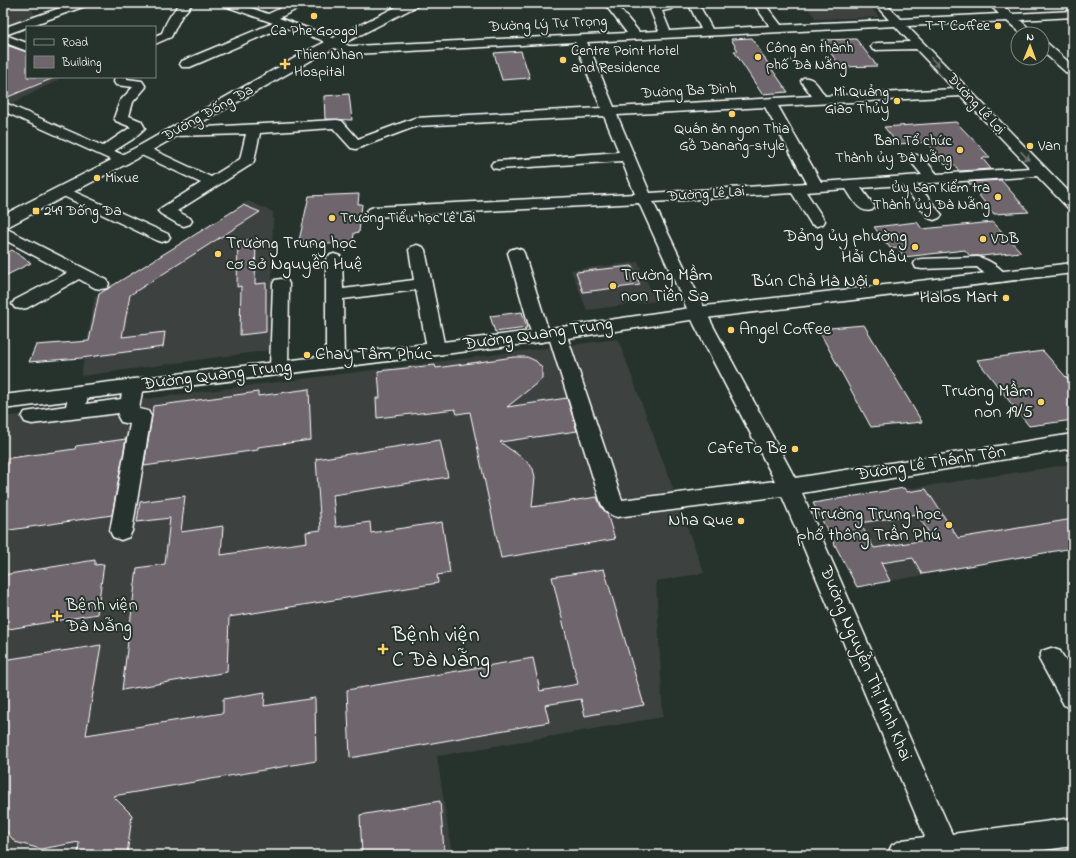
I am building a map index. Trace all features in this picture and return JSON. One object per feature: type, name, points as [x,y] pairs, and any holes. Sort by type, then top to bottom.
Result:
[{"type":"main road","name":"Đường Đống Đa","points":[[3,222],[142,150],[335,42],[412,3]]},
{"type":"main road","name":"Đường Quang Trung","points":[[3,402],[77,402],[131,396],[279,368],[549,334],[697,313],[1073,268]]},
{"type":"street","points":[[3,32],[84,3]]},
{"type":"street","points":[[156,40],[167,35],[171,23],[188,3]]},
{"type":"street","name":"Đường Lý Tự Trọng","points":[[226,3],[335,42],[346,49],[354,50],[636,36],[666,38],[708,32],[1068,14]]},
{"type":"street","points":[[269,18],[301,3]]},
{"type":"street","points":[[609,3],[636,36]]},
{"type":"street","points":[[758,3],[778,29]]},
{"type":"street","name":"Đường Lê Lợi","points":[[879,3],[1073,206]]},
{"type":"street","points":[[993,3],[1020,26]]},
{"type":"street","points":[[693,4],[708,32]]},
{"type":"street","points":[[1049,4],[1068,14]]},
{"type":"street","points":[[666,38],[656,9],[668,7]]},
{"type":"street","points":[[186,64],[283,23]]},
{"type":"street","points":[[3,38],[26,47]]},
{"type":"street","name":"Đường Nguyễn Thị Minh Khai","points":[[580,39],[644,198],[697,313],[789,486],[946,853]]},
{"type":"street","points":[[877,47],[920,45]]},
{"type":"street","points":[[1050,52],[1073,72]]},
{"type":"street","points":[[104,151],[138,128],[136,124],[121,118],[127,101],[140,87],[138,84],[120,82],[121,78]]},
{"type":"street","points":[[807,81],[821,100]]},
{"type":"street","name":"Đường Ba Đình","points":[[254,130],[337,124],[356,145],[415,122],[964,92]]},
{"type":"street","points":[[769,102],[817,187]]},
{"type":"street","points":[[3,106],[123,160]]},
{"type":"street","points":[[173,132],[254,130],[247,161],[166,211],[184,220]]},
{"type":"street","points":[[142,150],[213,183]]},
{"type":"street","points":[[498,165],[627,156]]},
{"type":"street","points":[[915,158],[933,179]]},
{"type":"street","name":"Đường Lê Lai","points":[[374,212],[644,198],[1039,172]]},
{"type":"street","points":[[906,181],[934,215]]},
{"type":"street","points":[[850,184],[867,207]]},
{"type":"street","points":[[796,188],[817,221]]},
{"type":"street","points":[[64,191],[162,237]]},
{"type":"street","points":[[3,233],[101,284]]},
{"type":"street","points":[[417,250],[422,284],[436,348]]},
{"type":"street","points":[[516,252],[549,334]]},
{"type":"street","points":[[334,259],[336,295],[336,361]]},
{"type":"street","points":[[922,264],[978,262],[982,263],[999,277]]},
{"type":"street","points":[[21,304],[79,273]]},
{"type":"street","points":[[279,368],[280,284]]},
{"type":"street","points":[[336,295],[422,284]]},
{"type":"street","name":"Đường Lê Thánh Tôn","points":[[549,334],[612,503],[617,509],[789,486],[1073,441]]},
{"type":"street","points":[[121,531],[141,416],[128,418],[131,396]]},
{"type":"street","points":[[32,417],[77,402]]},
{"type":"street","points":[[1051,659],[1073,697]]},
{"type":"street","points":[[902,855],[946,853],[1073,832]]},
{"type":"shaded area","points":[[3,3],[44,3],[31,6],[36,19],[3,30]]},
{"type":"shaded area","points":[[804,3],[867,3],[879,17],[816,19]]},
{"type":"shaded area","points":[[3,40],[26,49],[26,78],[60,78],[11,104],[3,100]]},
{"type":"shaded area","name":"Trường Trung học cơ sở Nguyễn Huệ","points":[[248,201],[273,212],[271,350],[81,376],[95,296]]},
{"type":"shaded area","name":"Trường Mầm non Tiên Sa","points":[[638,262],[656,301],[587,310],[571,270]]},
{"type":"shaded area","name":"Bệnh viện C Đà Nẵng","points":[[618,339],[704,573],[656,581],[663,717],[437,756],[452,855],[3,855],[3,417]]},
{"type":"shaded area","name":"Trường Trung học phổ thông Trần Phú","points":[[1073,464],[1073,548],[857,587],[813,503]]},
{"type":"building","points":[[752,38],[788,92],[762,94],[734,51],[738,51],[731,39]]},
{"type":"building","points":[[856,39],[877,66],[841,67],[821,40]]},
{"type":"building","points":[[3,44],[26,52],[26,78],[54,78],[3,99]]},
{"type":"building","points":[[521,51],[530,78],[502,80],[494,53]]},
{"type":"building","points":[[349,94],[352,120],[325,119],[324,96]]},
{"type":"building","points":[[956,122],[990,158],[982,158],[991,169],[959,171],[954,164],[946,165],[927,142],[898,144],[884,127]]},
{"type":"building","name":"Ủy ban Kiểm tra Thành ủy Đà Nẵng","points":[[1001,180],[1029,212],[994,214],[968,182]]},
{"type":"building","name":"Trường Tiểu học Lê Lai","points":[[359,194],[358,204],[362,204],[359,232],[354,233],[353,243],[298,245],[309,196]]},
{"type":"building","points":[[243,205],[260,212],[130,295],[122,337],[165,332],[163,347],[81,358],[29,362],[36,345],[89,341],[99,294]]},
{"type":"building","points":[[917,222],[922,229],[993,222],[1021,252],[970,256],[965,250],[904,257],[898,248],[891,249],[874,227]]},
{"type":"building","points":[[256,239],[255,284],[266,283],[266,332],[240,335],[241,286],[237,287],[238,241]]},
{"type":"building","points":[[12,250],[31,263],[3,277],[3,255]]},
{"type":"building","points":[[632,266],[640,285],[583,292],[576,272]]},
{"type":"building","points":[[522,312],[527,328],[495,332],[490,316]]},
{"type":"building","points":[[864,325],[922,422],[871,427],[818,329]]},
{"type":"building","name":"Trường Mầm non 19/5","points":[[1043,351],[1073,385],[1073,420],[1029,426],[977,360]]},
{"type":"building","points":[[514,357],[527,357],[536,361],[542,368],[542,379],[507,407],[567,398],[577,431],[500,442],[528,462],[533,469],[535,477],[532,507],[597,497],[601,507],[607,514],[615,539],[501,558],[470,412],[457,414],[455,409],[377,418],[376,398],[380,398],[378,371],[435,365],[436,368]]},
{"type":"building","points":[[309,389],[311,440],[258,447],[258,450],[144,466],[153,406],[258,392],[258,396]]},
{"type":"building","points":[[126,439],[112,515],[3,531],[3,459],[75,449],[76,446]]},
{"type":"building","points":[[440,440],[448,477],[333,495],[336,527],[370,522],[371,533],[442,522],[450,573],[437,575],[438,583],[229,617],[227,672],[122,690],[137,568],[165,564],[170,518],[137,522],[140,502],[185,496],[181,532],[223,526],[221,555],[307,542],[306,532],[321,530],[316,459]]},
{"type":"building","points":[[904,488],[907,492],[926,489],[958,538],[1073,519],[1073,548],[922,574],[913,558],[881,563],[890,581],[857,587],[813,503]],"holes":[[[917,514],[933,539],[874,548],[860,523]]]},
{"type":"building","points":[[95,560],[95,565],[104,564],[97,614],[3,630],[3,575]]},
{"type":"building","points":[[604,569],[644,705],[585,716],[581,699],[545,705],[549,722],[350,758],[347,690],[533,658],[540,691],[578,684],[552,577]]},
{"type":"building","points":[[101,645],[86,735],[223,713],[223,699],[265,692],[264,706],[315,698],[316,761],[113,796],[132,815],[127,855],[78,855],[79,842],[41,849],[15,842],[3,827],[3,769],[6,757],[3,756],[3,660]]},
{"type":"building","points":[[440,801],[444,850],[416,855],[362,855],[360,815]]},
{"type":"place","name":"Ca Phe Googol","points":[[314,16]]},
{"type":"place","name":"T T Coffee","points":[[998,26]]},
{"type":"place","name":"Công an thành phố Đà Nẵng","points":[[758,57]]},
{"type":"place","name":"Centre Point Hotel and Residence","points":[[563,60]]},
{"type":"place","name":"Thien Nhan Hospital","points":[[285,64]]},
{"type":"place","name":"Mì Quảng Giao Thủy","points":[[897,101]]},
{"type":"place","name":"Quán ăn ngon Thìa Gỗ Danang-style","points":[[732,114]]},
{"type":"place","name":"Van","points":[[1030,146]]},
{"type":"place","name":"Ban Tổ chức Thành ủy Đà Nẵng","points":[[960,150]]},
{"type":"place","name":"Mixue","points":[[97,178]]},
{"type":"place","name":"Ủy ban Kiểm tra Thành ủy Đà Nẵng","points":[[998,197]]},
{"type":"place","name":"249 Đống Đa","points":[[36,211]]},
{"type":"place","name":"Trường Tiểu học Lê Lai","points":[[332,218]]},
{"type":"place","name":"VDB","points":[[983,239]]},
{"type":"place","name":"Đảng ủy phường Hải Châu","points":[[915,247]]},
{"type":"place","name":"Trường Trung học cơ sở Nguyễn Huệ","points":[[218,254]]},
{"type":"place","name":"Bún Chả Hà Nội","points":[[876,282]]},
{"type":"place","name":"Trường Mầm non Tiên Sa","points":[[613,286]]},
{"type":"place","name":"Halos Mart","points":[[1006,298]]},
{"type":"place","name":"Angel Coffee","points":[[731,330]]},
{"type":"place","name":"Chay Tâm Phúc","points":[[307,355]]},
{"type":"place","name":"Trường Mầm non 19/5","points":[[1041,402]]},
{"type":"place","name":"CafeTo Be","points":[[795,449]]},
{"type":"place","name":"Nha Que","points":[[741,521]]},
{"type":"place","name":"Trường Trung học phổ thông Trần Phú","points":[[949,525]]},
{"type":"place","name":"Bệnh viện Đà Nẵng","points":[[57,616]]},
{"type":"place","name":"Bệnh viện C Đà Nẵng","points":[[383,649]]}]
